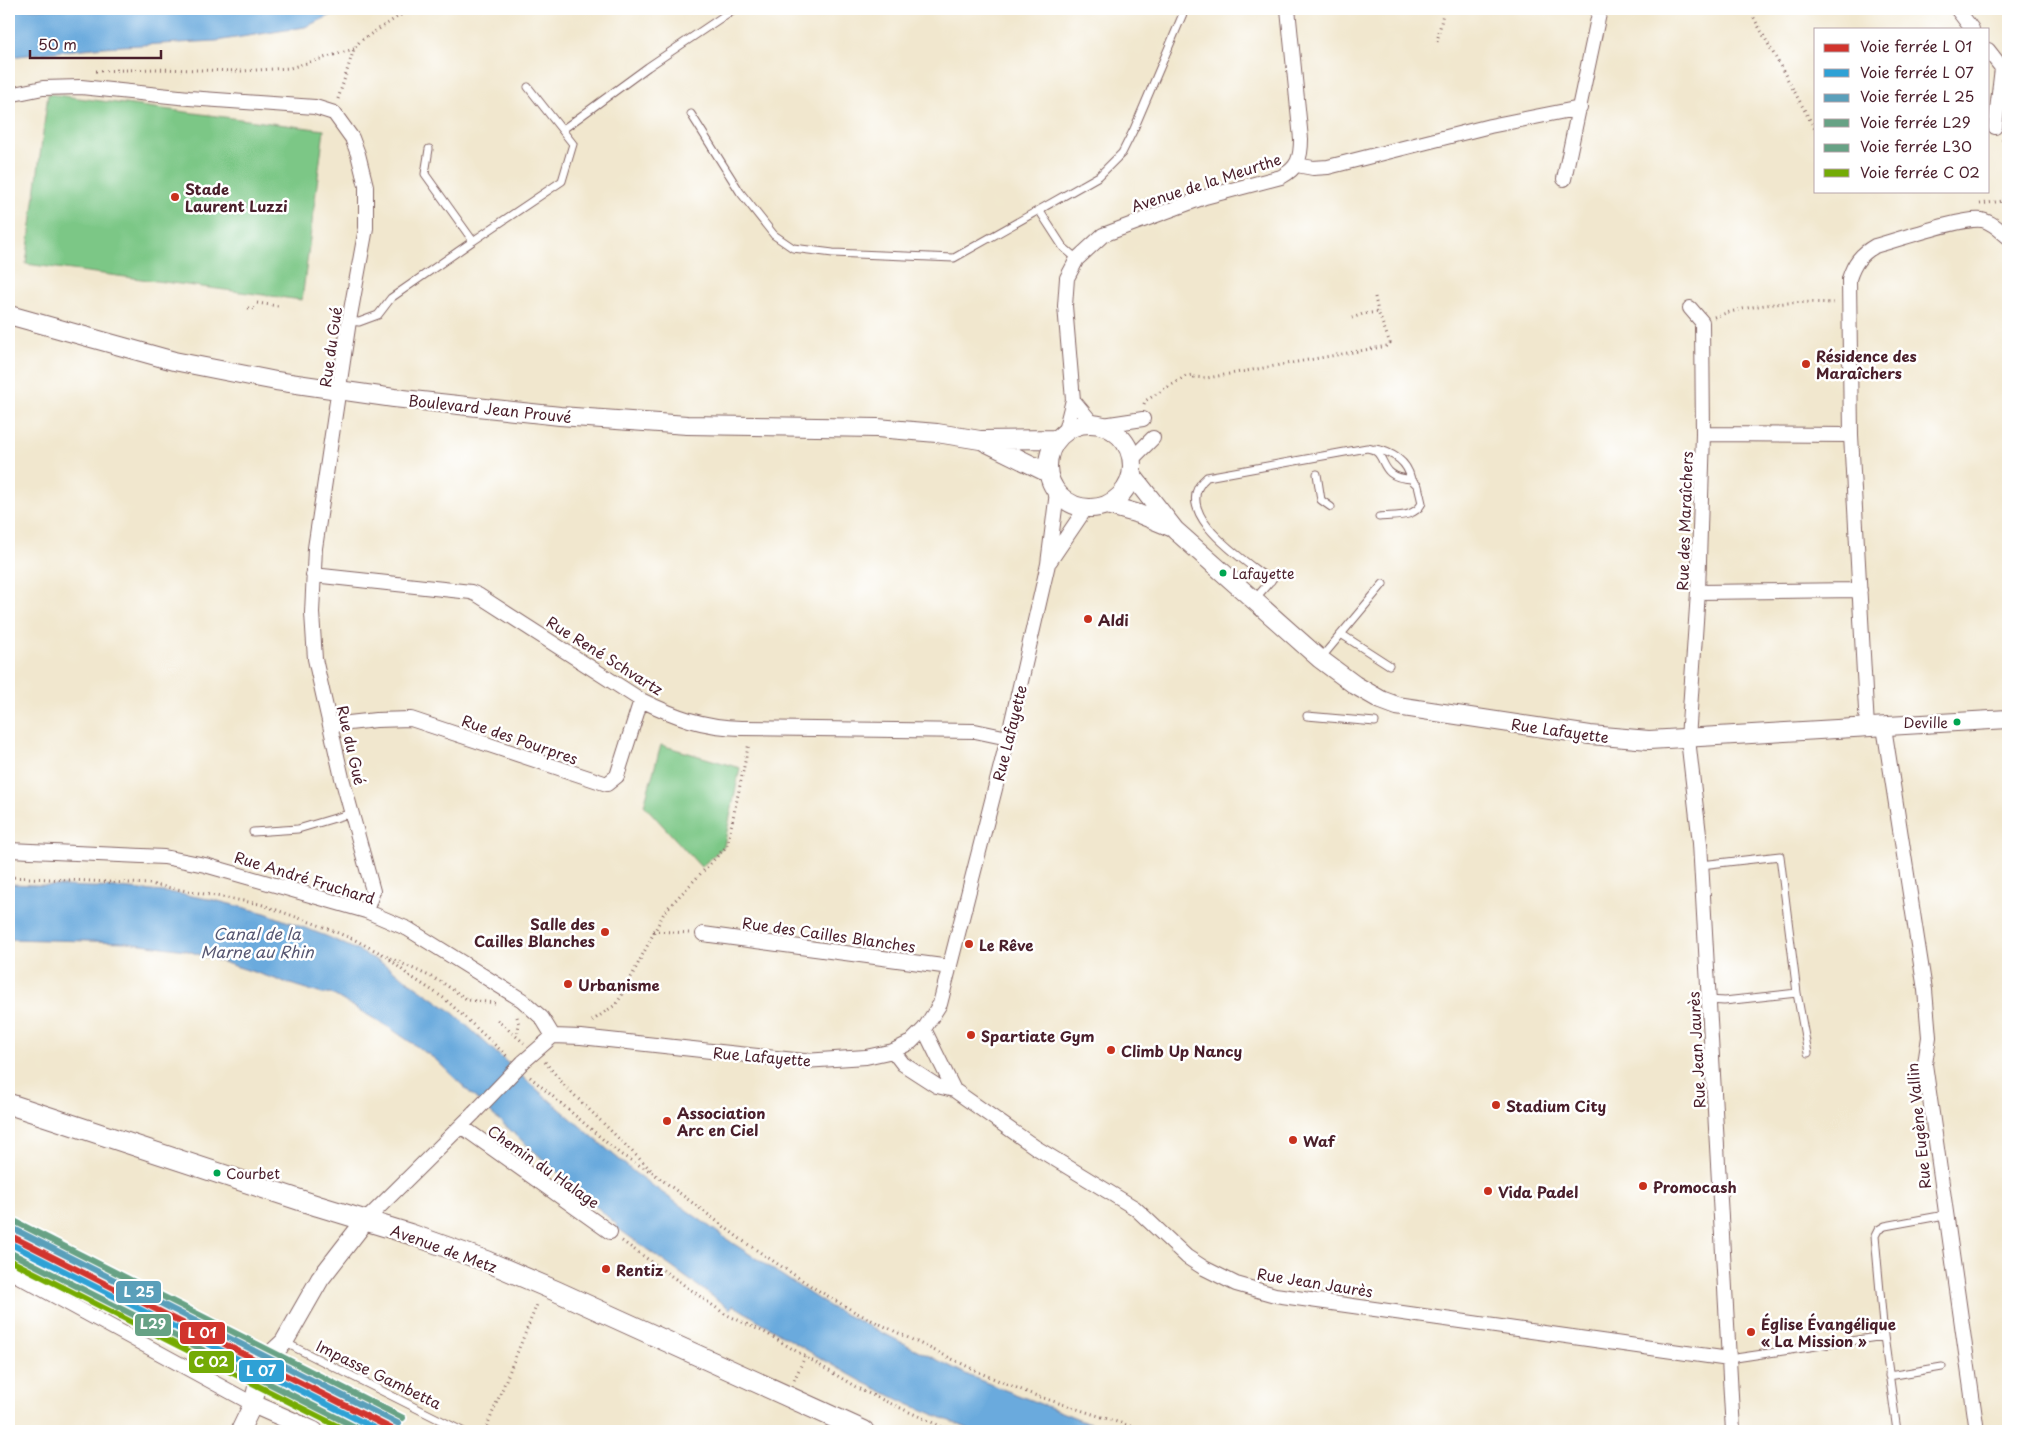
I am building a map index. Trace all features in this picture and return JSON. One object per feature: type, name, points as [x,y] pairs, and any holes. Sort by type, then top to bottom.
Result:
[{"type":"main road","name":"Avenue de Metz","points":[[9,1104],[410,1234],[486,1262],[864,1431]]},
{"type":"street","points":[[1288,9],[1301,139],[1301,156],[1297,165]]},
{"type":"street","points":[[1564,179],[1600,9]]},
{"type":"street","points":[[1957,9],[1971,28]]},
{"type":"street","points":[[1990,53],[2002,68],[1995,127]]},
{"type":"street","points":[[9,95],[44,88],[81,87],[189,98],[315,107],[334,113]]},
{"type":"street","name":"Avenue de la Meurthe","points":[[1061,435],[1073,400],[1065,306],[1068,278],[1077,259],[1104,235],[1205,197],[1281,177],[1291,172],[1297,165],[1313,168],[1328,167],[1490,126],[1580,108]]},
{"type":"street","name":"Rue du Gué","points":[[334,113],[352,138],[358,154],[366,186],[366,228],[349,320],[312,575],[312,614],[316,659],[352,813],[373,891],[366,912]]},
{"type":"street","name":"Rue Eugène Vallin","points":[[1977,1431],[1925,1064],[1929,1037],[1925,990],[1876,728],[1860,590],[1851,435],[1848,279],[1852,269],[1863,253],[1875,246],[1970,220],[1984,220],[2008,237]]},
{"type":"street","points":[[1690,308],[1702,322]]},
{"type":"street","name":"Boulevard Jean Prouvé","points":[[9,315],[174,360],[276,381],[339,391],[560,416],[687,425],[877,428],[937,433],[980,440],[1061,435]]},
{"type":"street","name":"Rue des Maraîchers","points":[[1688,739],[1698,592],[1703,434],[1702,322]]},
{"type":"street","points":[[1073,400],[1098,424],[1114,430],[1122,438],[1129,447],[1132,467],[1127,488],[1118,498],[1107,505],[1096,508],[1074,505],[1064,500],[1057,492],[1048,472],[1049,455],[1061,435],[1083,424],[1098,424],[1139,420]]},
{"type":"street","points":[[1703,434],[1851,435]]},
{"type":"street","points":[[1132,467],[1153,438]]},
{"type":"street","name":"Boulevard Jean Prouvé","points":[[980,440],[1048,472]]},
{"type":"street","name":"Rue Lafayette","points":[[1132,467],[1175,530],[1320,659],[1355,685],[1397,706],[1612,738],[1649,740],[2008,719]]},
{"type":"street","name":"Rue Lafayette","points":[[552,1036],[581,1037],[804,1061],[866,1057],[893,1052],[911,1042],[924,1029],[940,1004],[1008,738],[1048,564],[1057,492]]},
{"type":"street","name":"Rue Lafayette","points":[[1107,505],[1139,514],[1175,530]]},
{"type":"street","name":"Rue Lafayette","points":[[1048,564],[1086,508]]},
{"type":"street","name":"Rue René Schvartz","points":[[312,575],[471,592],[641,700],[688,720],[718,727],[976,731],[1008,738]]},
{"type":"street","points":[[1698,592],[1860,590]]},
{"type":"street","name":"Rue des Pourpres","points":[[331,725],[376,720],[411,719],[607,784],[616,776],[641,700]]},
{"type":"street","name":"Rue Jean Jaurès","points":[[1688,739],[1702,865],[1733,1431]]},
{"type":"street","name":"Rue André Fruchard","points":[[9,850],[164,857],[205,865],[366,912],[408,929],[522,1000],[542,1018],[552,1036]]},
{"type":"street","name":"Rue des Cailles Blanches","points":[[703,934],[950,967]]},
{"type":"street","name":"Rue Jean Jaurès","points":[[924,1029],[954,1090]]},
{"type":"street","points":[[240,1431],[253,1404],[257,1381],[268,1357],[284,1342],[320,1279],[366,1221],[474,1113],[519,1062],[552,1036]]},
{"type":"street","name":"Rue Jean Jaurès","points":[[893,1052],[903,1064],[937,1086],[954,1090],[1035,1147],[1134,1208],[1187,1257],[1236,1284],[1275,1295],[1729,1359]]},
{"type":"street","name":"Chemin du Halage","points":[[460,1126],[610,1232]]},
{"type":"street","points":[[9,1271],[253,1404],[314,1431]]},
{"type":"lane","points":[[562,130],[648,67],[734,9]]},
{"type":"lane","points":[[691,114],[740,192],[774,235],[793,248],[833,253],[954,258],[1099,176],[1122,153],[1185,9]]},
{"type":"lane","points":[[349,320],[359,322],[378,315],[391,298],[562,181],[573,144],[528,87]]},
{"type":"lane","points":[[429,149],[425,174],[473,241]]},
{"type":"lane","points":[[1039,210],[1063,247],[1077,259]]},
{"type":"lane","points":[[1254,600],[1273,579],[1223,543],[1210,530],[1201,517],[1195,500],[1196,490],[1207,477],[1367,448],[1386,451],[1396,456],[1409,469],[1411,479],[1418,486],[1422,504],[1420,508],[1403,515],[1379,517]]},
{"type":"lane","points":[[1375,449],[1386,471],[1400,479],[1411,479]]},
{"type":"lane","points":[[1317,474],[1321,500],[1331,507]]},
{"type":"lane","points":[[1320,659],[1383,584]]},
{"type":"lane","points":[[1341,634],[1389,665]]},
{"type":"lane","points":[[1307,716],[1376,722]]},
{"type":"lane","points":[[253,832],[298,829],[352,813]]},
{"type":"lane","points":[[1702,865],[1780,856],[1797,993],[1808,1053]]},
{"type":"lane","points":[[1709,1000],[1724,1001],[1797,993]]},
{"type":"lane","points":[[1896,1431],[1884,1336],[1875,1236],[1878,1230],[1885,1226],[1945,1215]]},
{"type":"lane","points":[[1729,1359],[1884,1336]]},
{"type":"lane","name":"Impasse Gambetta","points":[[284,1342],[462,1431]]},
{"type":"lane","points":[[1890,1376],[1942,1367]]},
{"type":"path","points":[[334,113],[354,49],[360,41],[410,9]]},
{"type":"path","points":[[1437,42],[1444,9]]},
{"type":"path","points":[[1749,9],[1814,127]]},
{"type":"path","points":[[87,72],[155,70],[241,71],[290,68],[354,49]]},
{"type":"path","points":[[2003,201],[2008,193]]},
{"type":"path","points":[[1139,420],[1145,401],[1186,376],[1193,375],[1194,377],[1206,378],[1387,346],[1390,343],[1388,333],[1378,312],[1375,297]]},
{"type":"path","points":[[1702,322],[1726,313],[1764,304],[1798,301],[1849,303]]},
{"type":"path","points":[[257,303],[267,306],[278,306]]},
{"type":"path","points":[[248,308],[257,309]]},
{"type":"path","points":[[1352,318],[1378,312]]},
{"type":"path","points":[[592,1021],[615,1005],[621,997],[664,911],[726,846],[752,728]]},
{"type":"path","points":[[9,877],[149,884],[260,904],[355,940],[440,981],[468,1000],[498,1003],[503,1006]]},
{"type":"path","points":[[653,931],[703,934]]},
{"type":"path","points":[[386,956],[407,974],[445,999],[519,1062]]},
{"type":"path","points":[[497,1020],[534,1050],[565,1086],[653,1173]]},
{"type":"path","points":[[517,1036],[519,1024]]},
{"type":"path","points":[[529,1076],[620,1154],[653,1173],[766,1257],[855,1312],[1010,1385],[1060,1404],[1145,1431]]},
{"type":"path","points":[[610,1232],[725,1314],[766,1333],[861,1390],[951,1431]]},
{"type":"path","points":[[485,1431],[538,1300]]},
{"type":"path","points":[[797,1374],[805,1357]]},
{"type":"green space","name":"Stade Laurent Luzzi","points":[[48,94],[324,130],[302,300],[26,264]]},
{"type":"green space","points":[[661,745],[740,768],[724,846],[701,867],[644,805]]},
{"type":"water","points":[[9,9],[345,9],[305,27],[216,41],[103,47],[9,57]]},
{"type":"water","name":"Canal de la Marne au Rhin","points":[[9,884],[119,888],[174,893],[214,900],[265,913],[357,950],[387,966],[451,1011],[526,1080],[635,1173],[731,1242],[830,1307],[972,1377],[1084,1421],[1118,1431],[974,1431],[908,1404],[863,1382],[733,1305],[730,1309],[616,1227],[617,1225],[491,1113],[435,1059],[390,1028],[330,993],[322,994],[185,950],[127,942],[9,939]]},
{"type":"transit line","points":[[12,1228],[399,1424]]},
{"type":"transit line","points":[[9,1235],[396,1431]]},
{"type":"transit line","points":[[9,1243],[380,1431]]},
{"type":"transit line","points":[[9,1260],[347,1431]]},
{"type":"rail line","name":"L30","points":[[16,1222],[403,1418]]},
{"type":"rail line","name":"L29","points":[[9,1252],[363,1431]]},
{"type":"place","name":"Stade Laurent Luzzi","points":[[175,197]]},
{"type":"place","name":"Résidence des Maraîchers","points":[[1806,364]]},
{"type":"place","name":"Lafayette","points":[[1223,573]]},
{"type":"place","name":"Aldi","points":[[1088,619]]},
{"type":"place","name":"Deville","points":[[1957,722]]},
{"type":"place","name":"Salle des Cailles Blanches","points":[[605,932]]},
{"type":"place","name":"Le Rêve","points":[[969,944]]},
{"type":"place","name":"Urbanisme","points":[[568,984]]},
{"type":"place","name":"Spartiate Gym","points":[[971,1035]]},
{"type":"place","name":"Climb Up Nancy","points":[[1111,1050]]},
{"type":"place","name":"Stadium City","points":[[1496,1105]]},
{"type":"place","name":"Association Arc en Ciel","points":[[667,1121]]},
{"type":"place","name":"Waf","points":[[1293,1140]]},
{"type":"place","name":"Courbet","points":[[217,1173]]},
{"type":"place","name":"Promocash","points":[[1643,1186]]},
{"type":"place","name":"Vida Padel","points":[[1488,1191]]},
{"type":"place","name":"Rentiz","points":[[606,1269]]},
{"type":"place","name":"Église Évangélique « La Mission »","points":[[1751,1332]]}]
